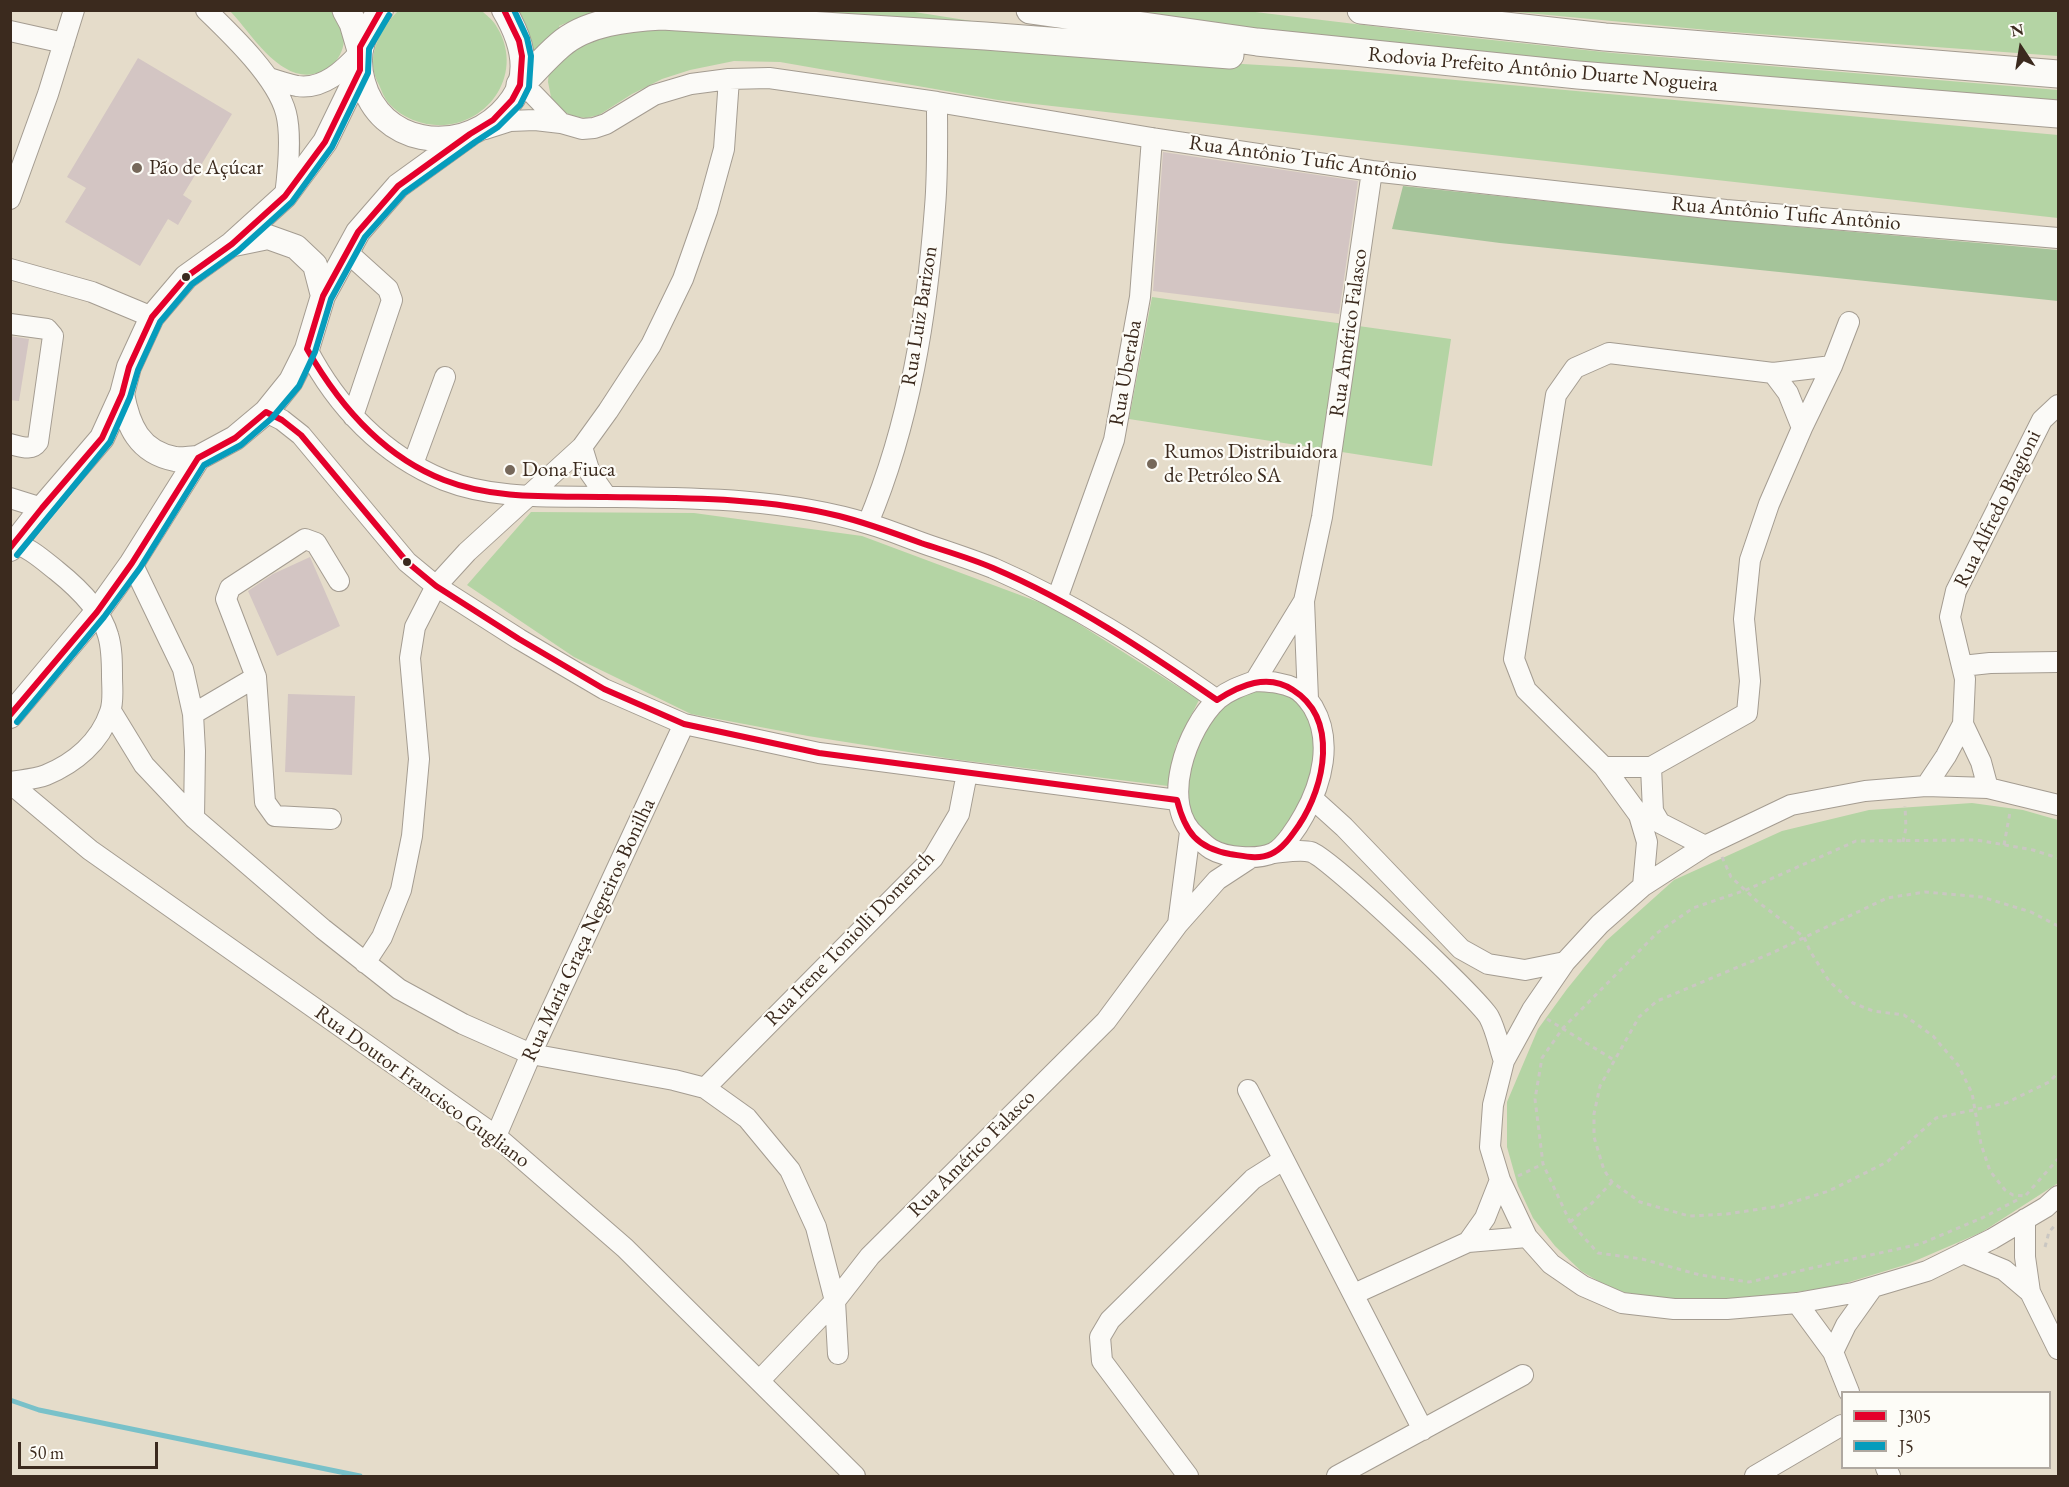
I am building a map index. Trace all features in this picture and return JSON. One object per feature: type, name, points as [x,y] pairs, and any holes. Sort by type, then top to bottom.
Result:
[{"type":"highway","points":[[346,10],[353,23],[360,57]]},
{"type":"highway","name":"Rodovia Prefeito Antônio Duarte Nogueira","points":[[1030,10],[1257,42],[1578,75],[2058,114]]},
{"type":"highway","name":"Rodovia Prefeito Antônio Duarte Nogueira","points":[[1361,10],[1731,49],[2058,74]]},
{"type":"highway","points":[[1411,10],[1463,22]]},
{"type":"highway","points":[[520,85],[561,43],[582,32],[607,22],[662,16],[985,36],[1248,56],[1454,62]]},
{"type":"main road","points":[[12,545],[102,438],[122,394],[129,367],[152,317],[186,277],[232,244],[285,196],[325,142],[360,57],[367,32],[381,10]]},
{"type":"main road","points":[[122,394],[127,419],[142,443],[158,453],[176,459],[198,458],[235,438],[266,412],[291,381],[308,349],[323,296],[358,232],[398,186],[505,109],[520,85],[522,69],[519,41],[504,10]]},
{"type":"main road","points":[[360,57],[365,90],[376,109],[390,123],[409,134],[429,139],[450,139],[474,133]]},
{"type":"main road","points":[[232,244],[268,237],[296,247],[315,266],[323,296]]},
{"type":"main road","points":[[10,716],[97,612],[132,562],[198,458]]},
{"type":"street","points":[[10,199],[74,10]]},
{"type":"street","points":[[206,10],[269,78],[286,112],[289,158],[285,196]]},
{"type":"street","points":[[10,31],[64,43]]},
{"type":"street","points":[[269,78],[298,86],[321,84],[360,57]]},
{"type":"street","name":"Rua Antônio Tufic Antônio","points":[[474,133],[510,121],[535,120],[561,123],[582,129],[594,128],[606,124],[654,95],[691,84],[729,79],[769,78],[937,102],[1152,138],[1372,171],[1726,210],[2058,238]]},
{"type":"street","points":[[365,963],[382,937],[401,890],[412,836],[419,759],[410,658],[415,627],[436,586],[467,552],[582,447],[651,345],[683,279],[707,211],[724,149],[729,79]]},
{"type":"street","points":[[520,85],[533,94],[561,123]]},
{"type":"street","name":"Rua Luiz Barizon","points":[[868,524],[884,485],[904,414],[924,317],[936,205],[937,102]]},
{"type":"street","name":"Rua Uberaba","points":[[1057,599],[1114,440],[1140,297],[1152,138]]},
{"type":"street","name":"Rua Américo Falasco","points":[[1308,699],[1304,601],[1322,517],[1372,171]]},
{"type":"street","points":[[347,252],[388,289],[392,300],[353,416]]},
{"type":"street","points":[[10,269],[92,292],[152,317]]},
{"type":"street","points":[[1604,767],[1651,766],[1747,713],[1750,681],[1744,619],[1750,560],[1769,504],[1832,366],[1849,322]]},
{"type":"street","points":[[10,324],[47,329],[53,336],[38,442],[30,448],[10,444]]},
{"type":"street","points":[[308,349],[321,375],[353,416],[373,436],[412,464],[446,481],[496,493],[528,496],[761,504],[819,513],[868,524],[992,568],[1057,599],[1090,617],[1217,699]]},
{"type":"street","points":[[1705,846],[1660,823],[1646,813],[1604,767],[1526,690],[1514,659],[1557,395],[1575,368],[1609,353],[1773,373],[1832,366]]},
{"type":"street","points":[[1773,373],[1788,393],[1802,428]]},
{"type":"street","points":[[412,464],[445,377]]},
{"type":"street","name":"Rua Alfredo Biagioni","points":[[1963,724],[1965,679],[1950,617],[1956,591],[2042,420],[2058,405]]},
{"type":"street","points":[[266,412],[282,420],[301,435],[407,562],[436,586],[519,639],[604,689],[684,724],[819,753],[1177,800]]},
{"type":"street","points":[[582,447],[591,473],[607,497]]},
{"type":"street","points":[[10,498],[42,508]]},
{"type":"street","points":[[331,819],[275,816],[265,802],[255,676],[226,600],[230,588],[305,539],[316,543],[339,581]]},
{"type":"street","points":[[10,783],[45,776],[70,763],[90,747],[111,711],[112,658],[108,634],[97,612],[70,581],[35,554],[12,545]]},
{"type":"street","points":[[132,562],[183,669],[193,714],[194,818]]},
{"type":"street","name":"Rua Américo Falasco","points":[[1254,681],[1304,601]]},
{"type":"street","points":[[1962,666],[1990,663],[2058,662]]},
{"type":"street","points":[[193,714],[255,676]]},
{"type":"street","points":[[1274,853],[1297,829],[1313,799],[1322,773],[1324,740],[1321,721],[1308,699],[1296,689],[1278,682],[1254,681],[1235,688],[1217,699],[1201,721],[1190,742],[1180,771],[1177,800],[1183,823],[1190,832],[1212,850],[1249,859],[1274,853],[1310,852],[1327,862],[1430,957],[1489,1017],[1504,1061]]},
{"type":"street","points":[[111,711],[144,765],[194,818],[365,963],[399,989],[463,1024],[531,1054],[674,1080],[705,1088],[747,1118],[790,1170],[816,1227],[834,1301],[838,1354]]},
{"type":"street","name":"Rua Maria Graça Negreiros Bonilha","points":[[496,1136],[531,1054],[684,724]]},
{"type":"street","points":[[1926,786],[1946,756],[1963,724]]},
{"type":"street","points":[[1963,724],[1981,762],[1988,788]]},
{"type":"street","points":[[1642,886],[1651,766]]},
{"type":"street","name":"Rua Irene Toniolli Domench","points":[[705,1088],[933,858],[958,814],[967,773]]},
{"type":"street","name":"Rua Doutor Francisco Gugliano","points":[[10,783],[90,850],[496,1136],[624,1248],[855,1476]]},
{"type":"street","points":[[2058,805],[1988,788],[1926,786],[1865,790],[1791,805],[1705,846],[1642,886],[1600,924],[1565,962],[1532,1010],[1504,1061],[1493,1105],[1490,1147],[1500,1180],[1527,1238],[1551,1264],[1583,1286],[1622,1303],[1674,1310],[1797,1304],[1873,1287],[1928,1271],[2025,1219],[2058,1196]]},
{"type":"street","points":[[1313,799],[1344,827],[1461,949],[1488,964],[1525,970],[1565,962]]},
{"type":"street","name":"Rua Américo Falasco","points":[[1178,924],[1190,832]]},
{"type":"street","name":"Rua Américo Falasco","points":[[760,1380],[834,1301],[870,1256],[1106,1020],[1178,924],[1218,880],[1249,859]]},
{"type":"street","points":[[1430,957],[1450,937]]},
{"type":"street","points":[[1248,1090],[1423,1430]]},
{"type":"street","points":[[1188,1476],[1102,1361],[1100,1337],[1110,1320],[1253,1179],[1283,1160]]},
{"type":"street","points":[[1468,1242],[1485,1218],[1500,1180]]},
{"type":"street","points":[[2025,1219],[2025,1257],[2030,1292]]},
{"type":"street","points":[[1354,1294],[1468,1242],[1527,1238]]},
{"type":"street","points":[[1963,1253],[2004,1270],[2030,1292],[2056,1339]]},
{"type":"street","points":[[1833,1352],[1846,1325],[1873,1287]]},
{"type":"street","points":[[1797,1304],[1833,1352],[1849,1391]]},
{"type":"street","points":[[1337,1476],[1523,1375]]},
{"type":"street","points":[[1755,1476],[1841,1426]]},
{"type":"path","points":[[1903,842],[1906,828],[1904,787]]},
{"type":"path","points":[[2004,845],[2014,794]]},
{"type":"path","points":[[1730,834],[1722,858],[1731,877],[1804,937],[1829,981],[1853,1003],[1873,1011],[1904,1015],[1934,1036],[1958,1065],[1972,1093],[1974,1110],[1990,1171],[2005,1190],[2013,1195],[2025,1196]]},
{"type":"path","points":[[2058,858],[2034,850],[1977,840],[1856,842],[1746,890],[1693,908],[1657,933],[1563,1028],[1542,1058],[1535,1100],[1543,1164],[1570,1222],[1598,1253],[1642,1259],[1700,1275],[1749,1282],[1920,1244],[1982,1218],[2025,1196],[2058,1159]]},
{"type":"path","points":[[2058,926],[2031,912],[1982,897],[1925,892],[1887,898],[1774,952],[1657,1001],[1638,1017],[1600,1086],[1594,1114],[1594,1137],[1604,1170],[1612,1182],[1640,1202],[1689,1216],[1727,1214],[1780,1206],[1829,1191],[1887,1162],[1936,1118],[2006,1103],[2049,1082],[2058,1073]]},
{"type":"path","points":[[1532,1010],[1614,1059]]},
{"type":"path","points":[[1500,1180],[1522,1174],[1543,1164]]},
{"type":"path","points":[[1570,1222],[1612,1182]]},
{"type":"green space","points":[[230,11],[334,11],[344,33],[342,51],[330,67],[322,71],[304,75],[294,73],[277,63]]},
{"type":"green space","points":[[398,11],[482,11],[491,19],[505,45],[507,66],[502,85],[491,102],[476,115],[457,123],[436,125],[413,120],[401,114],[391,105],[377,81],[373,62],[381,34]]},
{"type":"green space","points":[[515,11],[595,11],[559,26],[562,31],[530,58]]},
{"type":"green space","points":[[775,11],[908,11],[1067,36]]},
{"type":"green space","points":[[1112,11],[1247,11],[1613,53],[2058,90],[2058,103],[1737,79]]},
{"type":"green space","points":[[1506,11],[2058,11],[2058,56],[1718,31]]},
{"type":"green space","points":[[653,27],[778,37],[1346,70],[2058,135],[2058,218],[998,100],[780,62],[734,61],[690,70],[662,79],[632,94],[599,115],[586,118],[572,116],[559,109],[551,97],[548,82],[549,69],[559,57],[602,34]]},
{"type":"green space","points":[[1403,186],[1753,223],[2058,250],[2058,301],[1500,243],[1392,229]]},
{"type":"green space","points":[[1152,297],[1451,339],[1432,466],[1129,419]]},
{"type":"green space","points":[[531,512],[694,513],[862,536],[1052,607],[1199,700],[1176,745],[1168,786],[952,759],[808,736],[691,714],[574,657],[467,585]]},
{"type":"green space","points":[[1259,688],[1292,692],[1317,722],[1314,769],[1307,801],[1272,848],[1250,853],[1214,846],[1192,828],[1183,800],[1195,744],[1219,704]]},
{"type":"green space","points":[[1972,803],[2023,810],[2058,820],[2058,1183],[1982,1232],[1908,1264],[1833,1287],[1760,1297],[1681,1301],[1615,1291],[1581,1271],[1555,1246],[1533,1218],[1518,1186],[1507,1147],[1507,1102],[1538,1029],[1606,941],[1674,880],[1782,831],[1869,810]]},
{"type":"building","points":[[138,58],[232,114],[183,195],[192,201],[178,225],[168,219],[140,266],[65,222],[86,188],[67,177]]},
{"type":"building","points":[[1163,152],[1358,181],[1339,314],[1153,291]]},
{"type":"building","points":[[10,336],[29,339],[19,401],[10,400]]},
{"type":"building","points":[[310,557],[340,626],[277,656],[248,591],[273,574]]},
{"type":"building","points":[[288,694],[355,696],[352,775],[285,772]]},
{"type":"waterway","points":[[10,1400],[39,1410],[360,1476]]},
{"type":"transit line","name":"J305","points":[[10,548],[102,438],[122,394],[129,367],[152,317],[186,277],[232,244],[285,196],[325,142],[360,70],[360,47],[381,10]]},
{"type":"transit line","name":"J305","points":[[10,715],[97,612],[132,563],[198,458],[235,438],[266,412],[282,420],[301,435],[407,562],[436,586],[519,639],[604,689],[684,724],[819,753],[1177,800],[1184,821],[1194,837],[1209,848],[1230,854],[1266,856],[1283,845],[1296,829],[1316,792],[1321,773],[1322,735],[1317,718],[1308,703],[1284,685],[1274,682],[1254,683],[1217,700],[1108,628],[1023,581],[975,561],[849,519],[810,510],[752,502],[694,498],[524,496],[483,491],[444,480],[422,470],[382,443],[364,426],[333,390],[307,349],[323,296],[358,232],[398,186],[493,120],[512,100],[520,85],[522,56],[519,41],[504,10]]},
{"type":"transit line","name":"J5","points":[[17,722],[104,617],[140,568],[204,465],[241,445],[272,418],[299,386],[315,352],[331,299],[365,237],[404,193],[498,127],[520,105],[529,87],[531,56],[527,38],[514,10]]},
{"type":"transit line","name":"J5","points":[[17,555],[110,442],[130,397],[138,370],[160,322],[192,284],[238,251],[292,202],[332,147],[368,73],[369,49],[389,15]]},
{"type":"place","name":"Pão de Açúcar","points":[[137,168]]},
{"type":"place","name":"Rumos Distribuidora de Petróleo SA","points":[[1152,464]]},
{"type":"place","name":"Dona Fiuca","points":[[510,470]]}]
